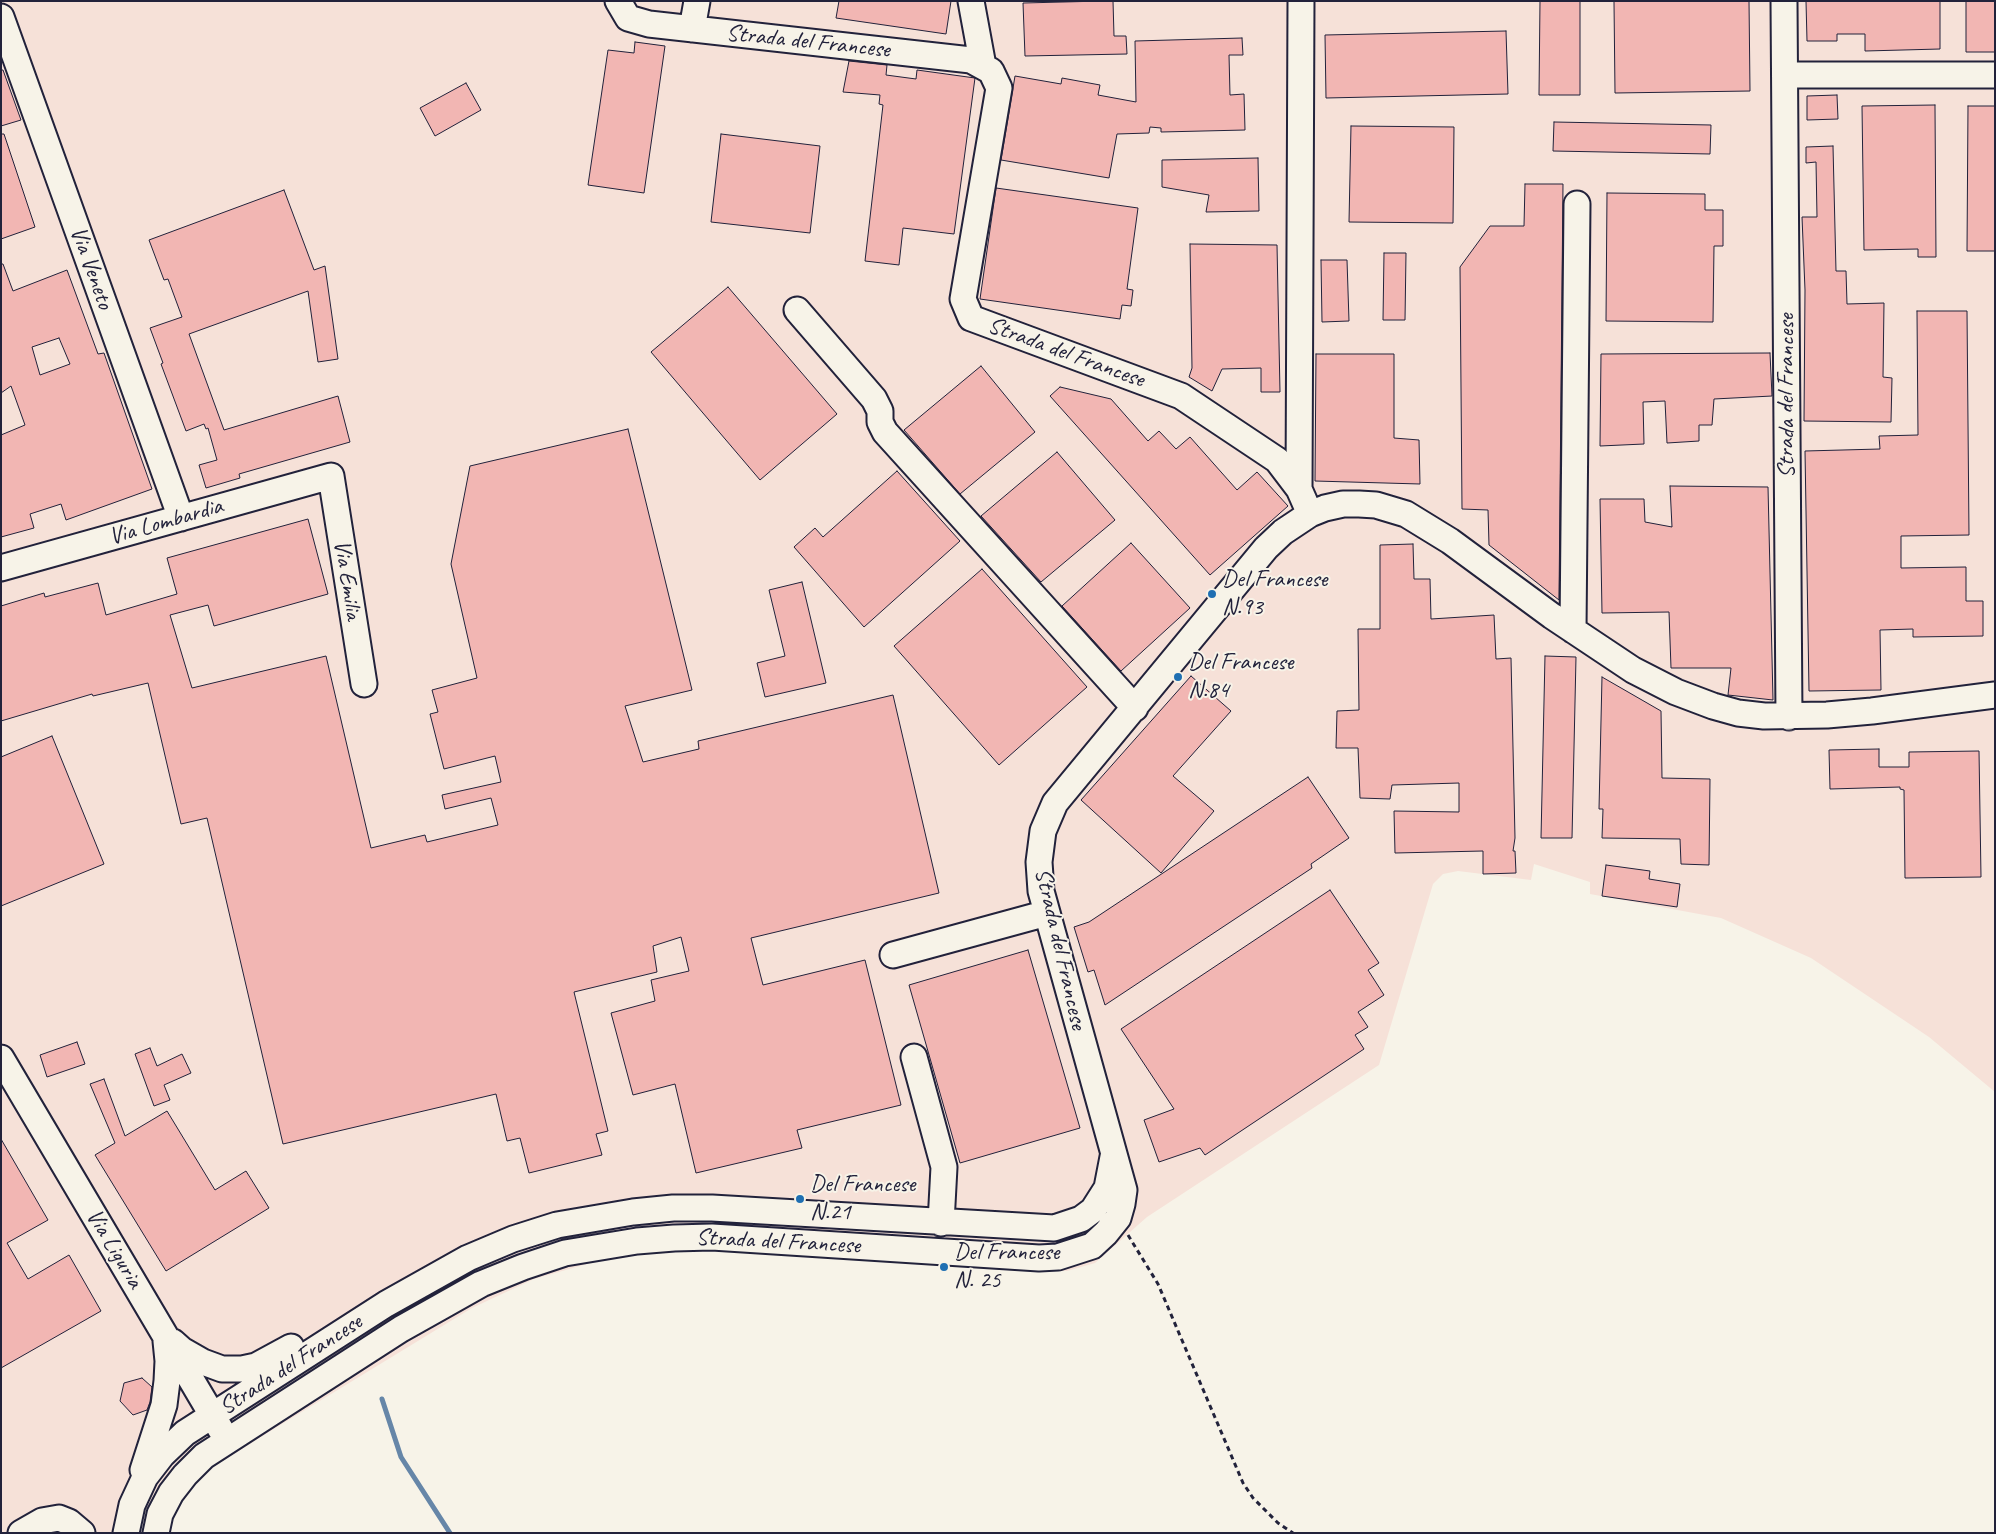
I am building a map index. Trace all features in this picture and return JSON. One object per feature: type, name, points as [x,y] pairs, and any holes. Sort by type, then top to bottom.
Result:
[{"type":"street","name":"Strada del Francese","points":[[618,1],[628,18],[649,24],[971,60],[991,71],[999,88],[963,299],[971,318],[1181,396],[1277,460],[1299,489],[1310,514]]},
{"type":"street","name":"Strada del Francese","points":[[692,28],[697,1]]},
{"type":"street","name":"Strada del Francese","points":[[971,1],[983,66]]},
{"type":"street","name":"Strada del Francese","points":[[1299,489],[1301,1]]},
{"type":"street","name":"Strada del Francese","points":[[1784,1],[1790,717]]},
{"type":"street","name":"Via Veneto","points":[[1,17],[181,518]]},
{"type":"street","points":[[1785,75],[1995,75]]},
{"type":"street","points":[[1574,630],[1577,204]]},
{"type":"street","points":[[796,310],[874,399],[880,411],[880,422],[886,432],[1135,708]]},
{"type":"street","name":"Via Lombardia","points":[[1,568],[331,476]]},
{"type":"street","name":"Via Emilia","points":[[331,476],[364,684]]},
{"type":"street","name":"Strada del Francese","points":[[156,1533],[160,1514],[170,1493],[185,1474],[204,1456],[401,1329],[481,1284],[565,1253],[658,1239],[712,1237],[1039,1258],[1058,1257],[1092,1246],[1118,1218],[1124,1190],[1113,1157],[1042,891],[1039,862],[1040,846],[1048,816],[1055,803],[1266,548],[1289,528],[1310,514],[1325,508],[1351,504],[1376,505],[1406,514],[1450,541],[1574,630],[1654,682],[1695,700],[1738,713],[1790,717],[1872,711],[1995,695]]},
{"type":"street","points":[[893,955],[1047,913]]},
{"type":"street","points":[[914,1057],[944,1167],[935,1222],[927,1251]]},
{"type":"street","name":"Via Liguria","points":[[1,1058],[228,1440]]},
{"type":"street","name":"Strada del Francese","points":[[126,1533],[132,1505],[145,1477],[162,1455],[186,1433],[377,1310],[468,1258],[503,1244],[558,1225],[605,1216],[655,1210],[712,1208],[1054,1228],[1081,1219],[1093,1210],[1107,1188],[1113,1157]]},
{"type":"street","points":[[655,1210],[658,1239]]},
{"type":"street","points":[[503,1244],[515,1271]]},
{"type":"street","points":[[166,1336],[182,1350],[203,1362],[222,1369],[242,1369],[256,1366],[329,1324],[377,1310]]},
{"type":"street","points":[[132,1505],[164,1405],[168,1382],[166,1336]]},
{"type":"street","points":[[21,1533],[42,1521],[59,1518],[69,1522],[82,1533]]},
{"type":"path","points":[[1118,1218],[1158,1284],[1243,1483],[1253,1498],[1278,1522],[1293,1533]]},
{"type":"shaded area","points":[[1,1],[1995,1],[1995,1092],[1929,1037],[1811,958],[1721,918],[1590,894],[1590,882],[1534,864],[1531,880],[1458,871],[1443,874],[1433,884],[1379,1065],[1147,1217],[1095,1263],[1067,1271],[969,1267],[710,1248],[643,1248],[534,1279],[472,1308],[277,1427],[113,1530],[113,1533],[1,1533]]},
{"type":"building","points":[[839,1],[951,1],[946,34],[836,18]]},
{"type":"building","points":[[1113,1],[1114,36],[1126,36],[1127,54],[1025,56],[1023,3]]},
{"type":"building","points":[[1540,1],[1580,1],[1580,95],[1539,95]]},
{"type":"building","points":[[1614,1],[1749,1],[1750,91],[1615,93]]},
{"type":"building","points":[[1806,1],[1940,1],[1940,49],[1865,51],[1865,34],[1837,34],[1837,41],[1807,41]]},
{"type":"building","points":[[1966,1],[1995,1],[1995,52],[1966,52]]},
{"type":"building","points":[[1506,31],[1508,94],[1326,98],[1325,35]]},
{"type":"building","points":[[1242,38],[1243,55],[1229,55],[1230,95],[1244,94],[1245,130],[1161,132],[1161,128],[1150,127],[1149,133],[1117,134],[1109,178],[1001,160],[1015,76],[1061,84],[1062,78],[1100,85],[1098,95],[1136,102],[1135,41]]},
{"type":"building","points":[[635,42],[665,46],[644,193],[588,185],[608,50],[634,53]]},
{"type":"building","points":[[849,61],[887,65],[886,75],[916,79],[917,70],[975,78],[954,234],[903,228],[899,265],[865,261],[883,105],[879,104],[880,95],[843,92]]},
{"type":"building","points":[[1,70],[3,70],[21,120],[1,126]]},
{"type":"building","points":[[466,83],[481,110],[435,136],[420,108]]},
{"type":"building","points":[[1837,95],[1838,119],[1807,120],[1807,96]]},
{"type":"building","points":[[1935,105],[1936,257],[1918,257],[1918,249],[1864,250],[1862,106]]},
{"type":"building","points":[[1968,106],[1995,106],[1995,251],[1967,251]]},
{"type":"building","points":[[1554,122],[1711,125],[1710,154],[1553,151]]},
{"type":"building","points":[[1351,126],[1454,127],[1453,223],[1349,222]]},
{"type":"building","points":[[1,134],[4,134],[35,227],[1,239]]},
{"type":"building","points":[[721,134],[820,146],[810,233],[711,222]]},
{"type":"building","points":[[1833,146],[1836,271],[1846,271],[1847,304],[1884,303],[1883,377],[1892,378],[1891,422],[1804,421],[1805,290],[1802,217],[1817,217],[1816,162],[1806,163],[1806,147]]},
{"type":"building","points":[[1258,158],[1259,211],[1206,212],[1209,195],[1162,187],[1162,160]]},
{"type":"building","points":[[1525,184],[1563,184],[1559,600],[1489,545],[1488,510],[1462,509],[1460,267],[1490,226],[1524,226]]},
{"type":"building","points":[[996,188],[1138,208],[1127,289],[1133,290],[1131,306],[1122,305],[1120,319],[980,299]]},
{"type":"building","points":[[284,190],[314,270],[325,266],[338,359],[318,362],[308,291],[189,334],[224,430],[338,396],[350,442],[239,474],[240,478],[206,488],[199,465],[217,460],[208,428],[206,429],[204,424],[186,431],[150,328],[182,317],[168,279],[164,280],[149,240]]},
{"type":"building","points":[[1607,193],[1705,194],[1705,210],[1723,210],[1723,246],[1714,246],[1713,322],[1606,321]]},
{"type":"building","points":[[1190,244],[1277,245],[1280,392],[1261,392],[1261,368],[1222,369],[1212,391],[1189,377],[1192,368]]},
{"type":"building","points":[[1384,253],[1406,253],[1405,320],[1383,320]]},
{"type":"building","points":[[1321,260],[1347,260],[1349,321],[1322,322]]},
{"type":"building","points":[[1,264],[3,264],[13,291],[67,270],[98,354],[104,353],[152,489],[66,520],[61,504],[30,514],[34,528],[1,537],[1,435],[25,425],[11,386],[1,393]],"holes":[[[59,338],[70,364],[40,375],[32,347]]]},
{"type":"building","points":[[728,287],[837,414],[760,480],[651,352]]},
{"type":"building","points":[[1917,311],[1967,311],[1969,535],[1901,536],[1901,568],[1966,567],[1966,601],[1983,601],[1983,636],[1913,637],[1913,629],[1880,630],[1881,690],[1809,691],[1805,451],[1880,449],[1879,436],[1918,435]]},
{"type":"building","points":[[1770,353],[1772,396],[1714,399],[1712,425],[1699,425],[1699,441],[1667,443],[1665,401],[1643,402],[1644,444],[1600,446],[1601,354]]},
{"type":"building","points":[[1316,354],[1394,354],[1394,438],[1419,440],[1420,484],[1315,481]]},
{"type":"building","points":[[981,366],[1035,432],[960,494],[904,430]]},
{"type":"building","points":[[1060,387],[1111,399],[1148,441],[1159,431],[1176,449],[1190,437],[1237,490],[1257,472],[1288,506],[1210,575],[1050,396]]},
{"type":"building","points":[[628,429],[692,690],[625,706],[643,762],[699,749],[698,741],[893,695],[939,893],[751,938],[763,985],[865,960],[901,1105],[797,1130],[802,1148],[696,1173],[675,1084],[633,1095],[611,1013],[655,1001],[651,980],[689,971],[681,937],[653,946],[657,972],[574,992],[608,1131],[596,1134],[602,1155],[529,1173],[520,1138],[507,1141],[496,1094],[283,1144],[207,818],[181,824],[148,683],[93,696],[92,694],[1,721],[1,606],[44,593],[45,597],[98,583],[106,615],[177,594],[167,558],[308,519],[328,594],[214,626],[208,605],[170,615],[192,688],[326,656],[371,848],[425,835],[427,842],[498,825],[491,798],[445,809],[442,795],[501,782],[495,756],[444,769],[430,714],[438,712],[432,690],[477,678],[451,564],[470,466]]},
{"type":"building","points":[[1057,452],[1115,520],[1041,582],[981,516]]},
{"type":"building","points":[[897,471],[960,541],[864,627],[794,547],[815,528],[823,537]]},
{"type":"building","points":[[1670,486],[1768,487],[1773,700],[1728,695],[1731,668],[1671,668],[1669,612],[1602,613],[1600,499],[1644,499],[1645,522],[1672,527]]},
{"type":"building","points":[[1131,543],[1190,608],[1121,671],[1062,606]]},
{"type":"building","points":[[1413,544],[1414,579],[1430,579],[1431,619],[1494,615],[1496,659],[1511,658],[1515,838],[1513,851],[1515,851],[1516,873],[1483,874],[1483,851],[1395,853],[1394,811],[1459,812],[1459,783],[1392,785],[1390,799],[1360,798],[1358,748],[1336,748],[1337,711],[1359,710],[1358,629],[1380,629],[1380,545]]},
{"type":"building","points":[[982,569],[1087,687],[999,765],[894,646]]},
{"type":"building","points":[[802,582],[826,683],[765,697],[757,663],[785,656],[769,590]]},
{"type":"building","points":[[1545,656],[1576,657],[1572,838],[1541,838]]},
{"type":"building","points":[[1191,676],[1231,711],[1173,776],[1214,811],[1161,873],[1081,800]]},
{"type":"building","points":[[1602,677],[1661,711],[1662,778],[1710,779],[1709,865],[1681,864],[1680,839],[1602,838],[1603,809],[1599,809]]},
{"type":"building","points":[[52,736],[104,864],[1,906],[1,757]]},
{"type":"building","points":[[1879,749],[1879,767],[1909,767],[1909,752],[1979,751],[1981,877],[1905,878],[1904,790],[1900,789],[1900,787],[1830,789],[1829,750]]},
{"type":"building","points":[[1308,777],[1349,838],[1311,864],[1312,868],[1105,1005],[1094,970],[1088,972],[1074,927],[1089,922]]},
{"type":"building","points":[[1606,865],[1650,871],[1649,879],[1680,884],[1677,907],[1602,896]]},
{"type":"building","points":[[1330,890],[1379,963],[1368,970],[1384,995],[1358,1012],[1368,1027],[1355,1035],[1364,1049],[1205,1155],[1200,1148],[1159,1162],[1144,1120],[1174,1109],[1121,1029]]},
{"type":"building","points":[[1028,950],[1080,1128],[960,1163],[909,985]]},
{"type":"building","points":[[77,1042],[85,1064],[47,1077],[40,1055]]},
{"type":"building","points":[[150,1048],[157,1066],[182,1054],[191,1073],[164,1085],[170,1100],[154,1106],[135,1054]]},
{"type":"building","points":[[104,1079],[125,1136],[167,1111],[215,1190],[246,1171],[269,1208],[166,1271],[95,1155],[115,1143],[90,1084]]},
{"type":"building","points":[[1,1139],[48,1220],[7,1243],[28,1279],[69,1255],[101,1311],[1,1368]]},
{"type":"building","points":[[142,1378],[152,1387],[150,1402],[147,1410],[133,1415],[120,1401],[124,1383]]},
{"type":"waterway","points":[[382,1399],[401,1457],[450,1533]]},
{"type":"place","name":"Del Francese N.93","points":[[1212,594]]},
{"type":"place","name":"Del Francese N.84","points":[[1178,677]]},
{"type":"place","name":"Del Francese N.21","points":[[800,1199]]},
{"type":"place","name":"Del Francese N. 25","points":[[944,1267]]}]
